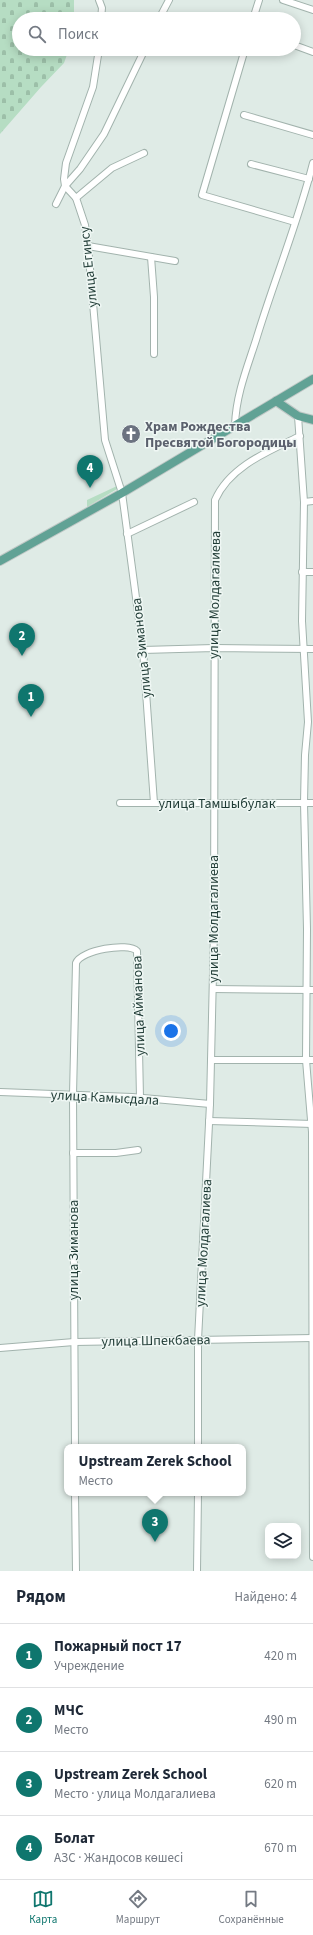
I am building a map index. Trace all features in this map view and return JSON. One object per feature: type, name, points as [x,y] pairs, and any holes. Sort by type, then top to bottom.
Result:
[{"type":"main road","points":[[0,561],[122,493],[313,379]]},
{"type":"main road","points":[[276,401],[298,416],[313,420]]},
{"type":"street","points":[[99,0],[102,8],[102,12]]},
{"type":"street","points":[[162,12],[168,0]]},
{"type":"street","points":[[256,12],[259,0]]},
{"type":"street","points":[[283,0],[313,10]]},
{"type":"street","points":[[301,48],[313,52]]},
{"type":"street","points":[[65,186],[64,180],[66,163],[93,87],[98,56]]},
{"type":"street","points":[[56,204],[65,186],[80,169],[104,134],[142,56]]},
{"type":"street","points":[[243,56],[202,195],[295,222]]},
{"type":"street","points":[[244,115],[313,136]]},
{"type":"street","points":[[76,198],[112,168],[144,153]]},
{"type":"street","points":[[235,425],[242,380],[295,222],[313,163]]},
{"type":"street","points":[[251,164],[309,179]]},
{"type":"street","name":"улица Егинсу","points":[[65,186],[76,198],[85,225],[105,440],[122,493]]},
{"type":"street","points":[[88,246],[175,261]]},
{"type":"street","points":[[151,257],[154,297],[154,354]]},
{"type":"street","points":[[298,416],[304,502],[302,572],[303,649],[310,722],[305,755],[304,803],[305,866],[310,929],[305,990],[310,1060],[312,1124],[313,1557]]},
{"type":"street","name":"улица Молдагалиева","points":[[198,1444],[198,1340],[210,1104],[213,989],[214,648],[216,567],[215,500],[229,480],[245,465],[300,436]]},
{"type":"street","name":"улица Зиманова","points":[[122,493],[143,650],[154,803]]},
{"type":"street","points":[[304,502],[313,501]]},
{"type":"street","points":[[127,534],[194,502]]},
{"type":"street","points":[[302,572],[313,572]]},
{"type":"street","points":[[143,650],[214,648],[313,649]]},
{"type":"street","name":"улица Тамшыбулак","points":[[120,803],[313,803]]},
{"type":"street","points":[[305,866],[313,866]]},
{"type":"street","name":"улица Айманова","points":[[74,1052],[77,960],[100,950],[129,948],[137,950],[140,1098]]},
{"type":"street","points":[[213,989],[313,990]]},
{"type":"street","name":"улица Зиманова","points":[[74,1052],[73,1153],[75,1444]]},
{"type":"street","points":[[211,1060],[310,1060]]},
{"type":"street","name":"улица Камысдала","points":[[0,1092],[73,1094],[210,1104]]},
{"type":"street","points":[[209,1121],[312,1124]]},
{"type":"street","points":[[73,1153],[116,1153],[138,1150]]},
{"type":"street","name":"улица Шпекбаева","points":[[0,1348],[74,1342],[312,1338]]},
{"type":"street","points":[[75,1496],[76,1571]]},
{"type":"street","points":[[197,1571],[198,1496]]},
{"type":"green space","points":[[0,0],[74,0],[74,12],[12,12],[12,56],[66,56],[64,63],[0,134]]},
{"type":"green space","points":[[117,486],[117,489],[87,507],[87,500]]},
{"type":"place","name":"Храм Рождества Пресвятой Богородицы","points":[[131,434]]},
{"type":"place","name":"Болат","points":[[90,488]]},
{"type":"place","name":"МЧС","points":[[22,656]]},
{"type":"place","name":"Пожарный пост 17","points":[[31,717]]},
{"type":"place","name":"Upstream Zerek School","points":[[155,1542]]}]
